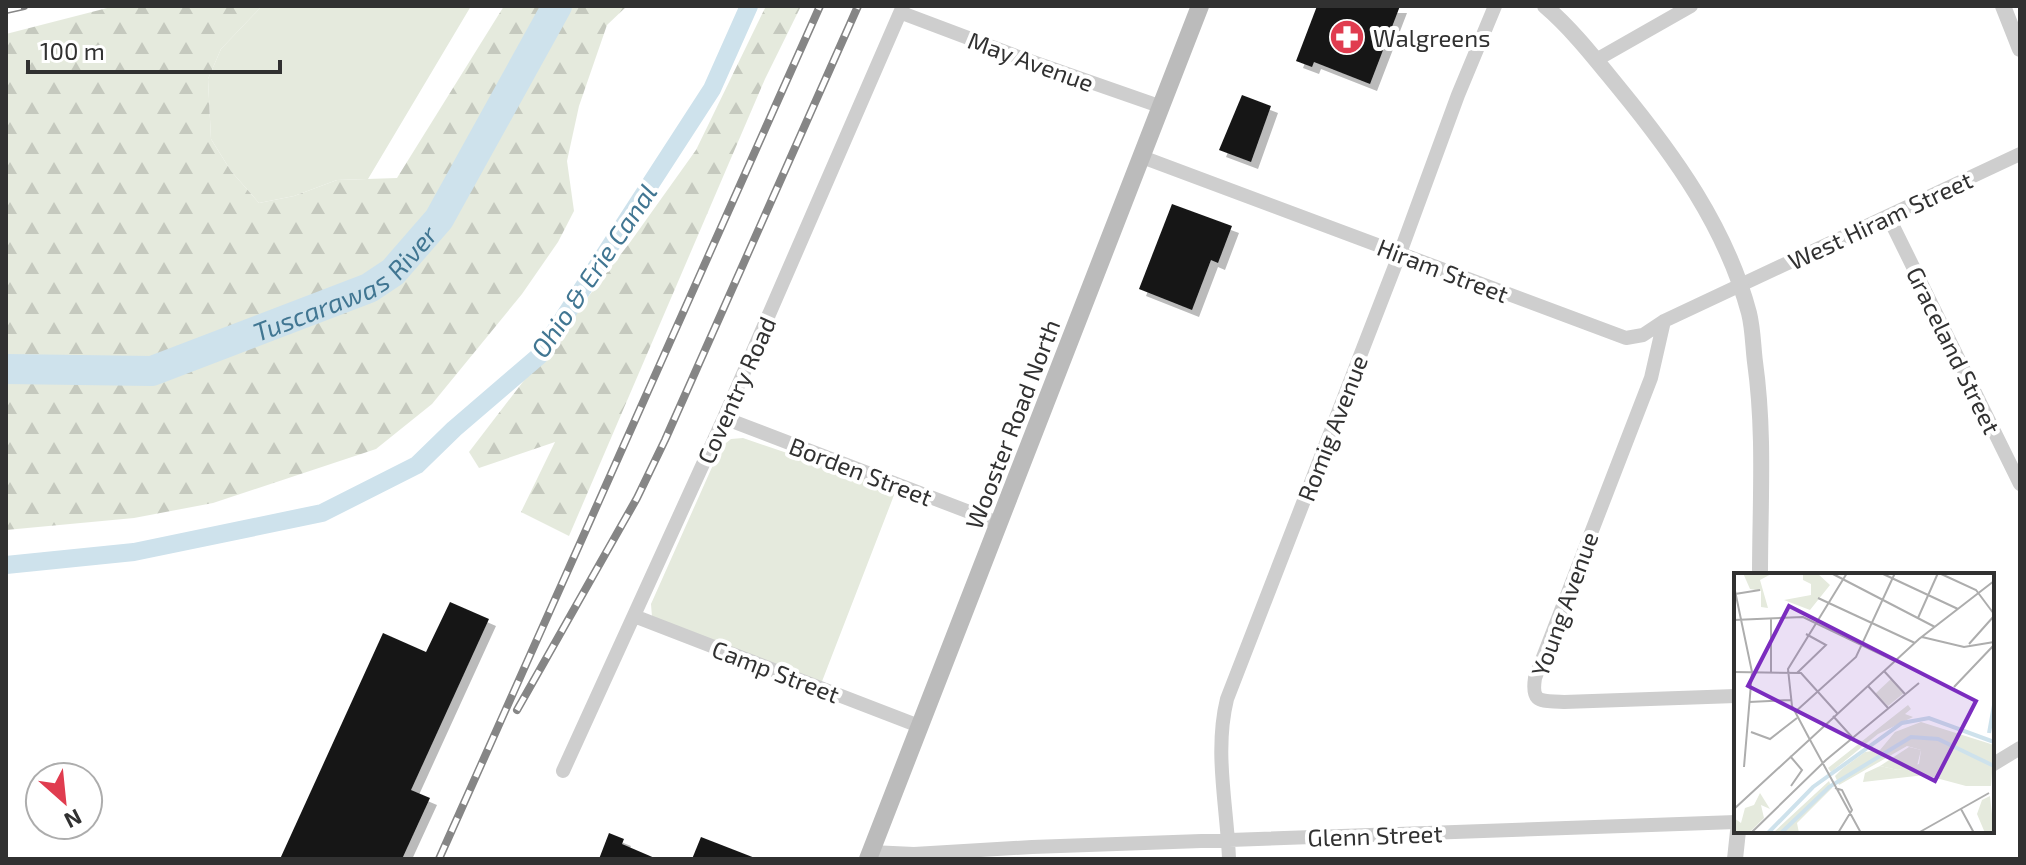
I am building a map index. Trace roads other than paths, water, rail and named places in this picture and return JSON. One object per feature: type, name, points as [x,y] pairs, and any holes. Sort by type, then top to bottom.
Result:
[{"type":"main road","name":"Wooster Road North","points":[[869,856],[1200,6]]},
{"type":"street","name":"Romig Avenue","points":[[1229,859],[1220,750],[1221,722],[1227,699],[1458,95],[1495,6]]},
{"type":"street","points":[[1545,6],[1596,60],[1659,137],[1698,194],[1740,285],[1750,316],[1760,398],[1763,446],[1760,573]]},
{"type":"street","points":[[1596,60],[1691,6]]},
{"type":"street","points":[[2003,6],[2020,49]]},
{"type":"street","name":"May Avenue","points":[[902,9],[1016,56],[1162,107]]},
{"type":"street","name":"Coventry Road","points":[[563,771],[724,418],[902,9]]},
{"type":"street","name":"West Hiram Street","points":[[1740,285],[2020,154]]},
{"type":"street","name":"Hiram Street","points":[[1142,157],[1626,338],[1643,335],[1664,321],[1740,285]]},
{"type":"street","name":"Graceland Street","points":[[1888,216],[2020,484]]},
{"type":"street","name":"Young Avenue","points":[[1664,321],[1651,378],[1535,678],[1533,692],[1540,700],[1564,702],[1734,696]]},
{"type":"street","name":"Borden Street","points":[[724,418],[998,523]]},
{"type":"street","name":"Camp Street","points":[[634,616],[919,726]]},
{"type":"street","points":[[1994,764],[2020,748]]},
{"type":"street","name":"Glenn Street","points":[[869,856],[1032,847],[1734,822]]},
{"type":"street","points":[[1735,859],[1738,833]]},
{"type":"waterway","name":"Tuscarawas River","points":[[6,369],[152,371],[369,288],[393,272],[439,219],[557,6]]},
{"type":"waterway","name":"Ohio & Erie Canal","points":[[6,565],[134,552],[322,513],[417,465],[539,356],[712,89],[749,6]]},
{"type":"railway","points":[[6,10],[24,6]]},
{"type":"railway","points":[[439,859],[820,6]]},
{"type":"railway","points":[[517,710],[637,498],[858,6]]},
{"type":"place","name":"Walgreens","points":[[1347,37]]}]
